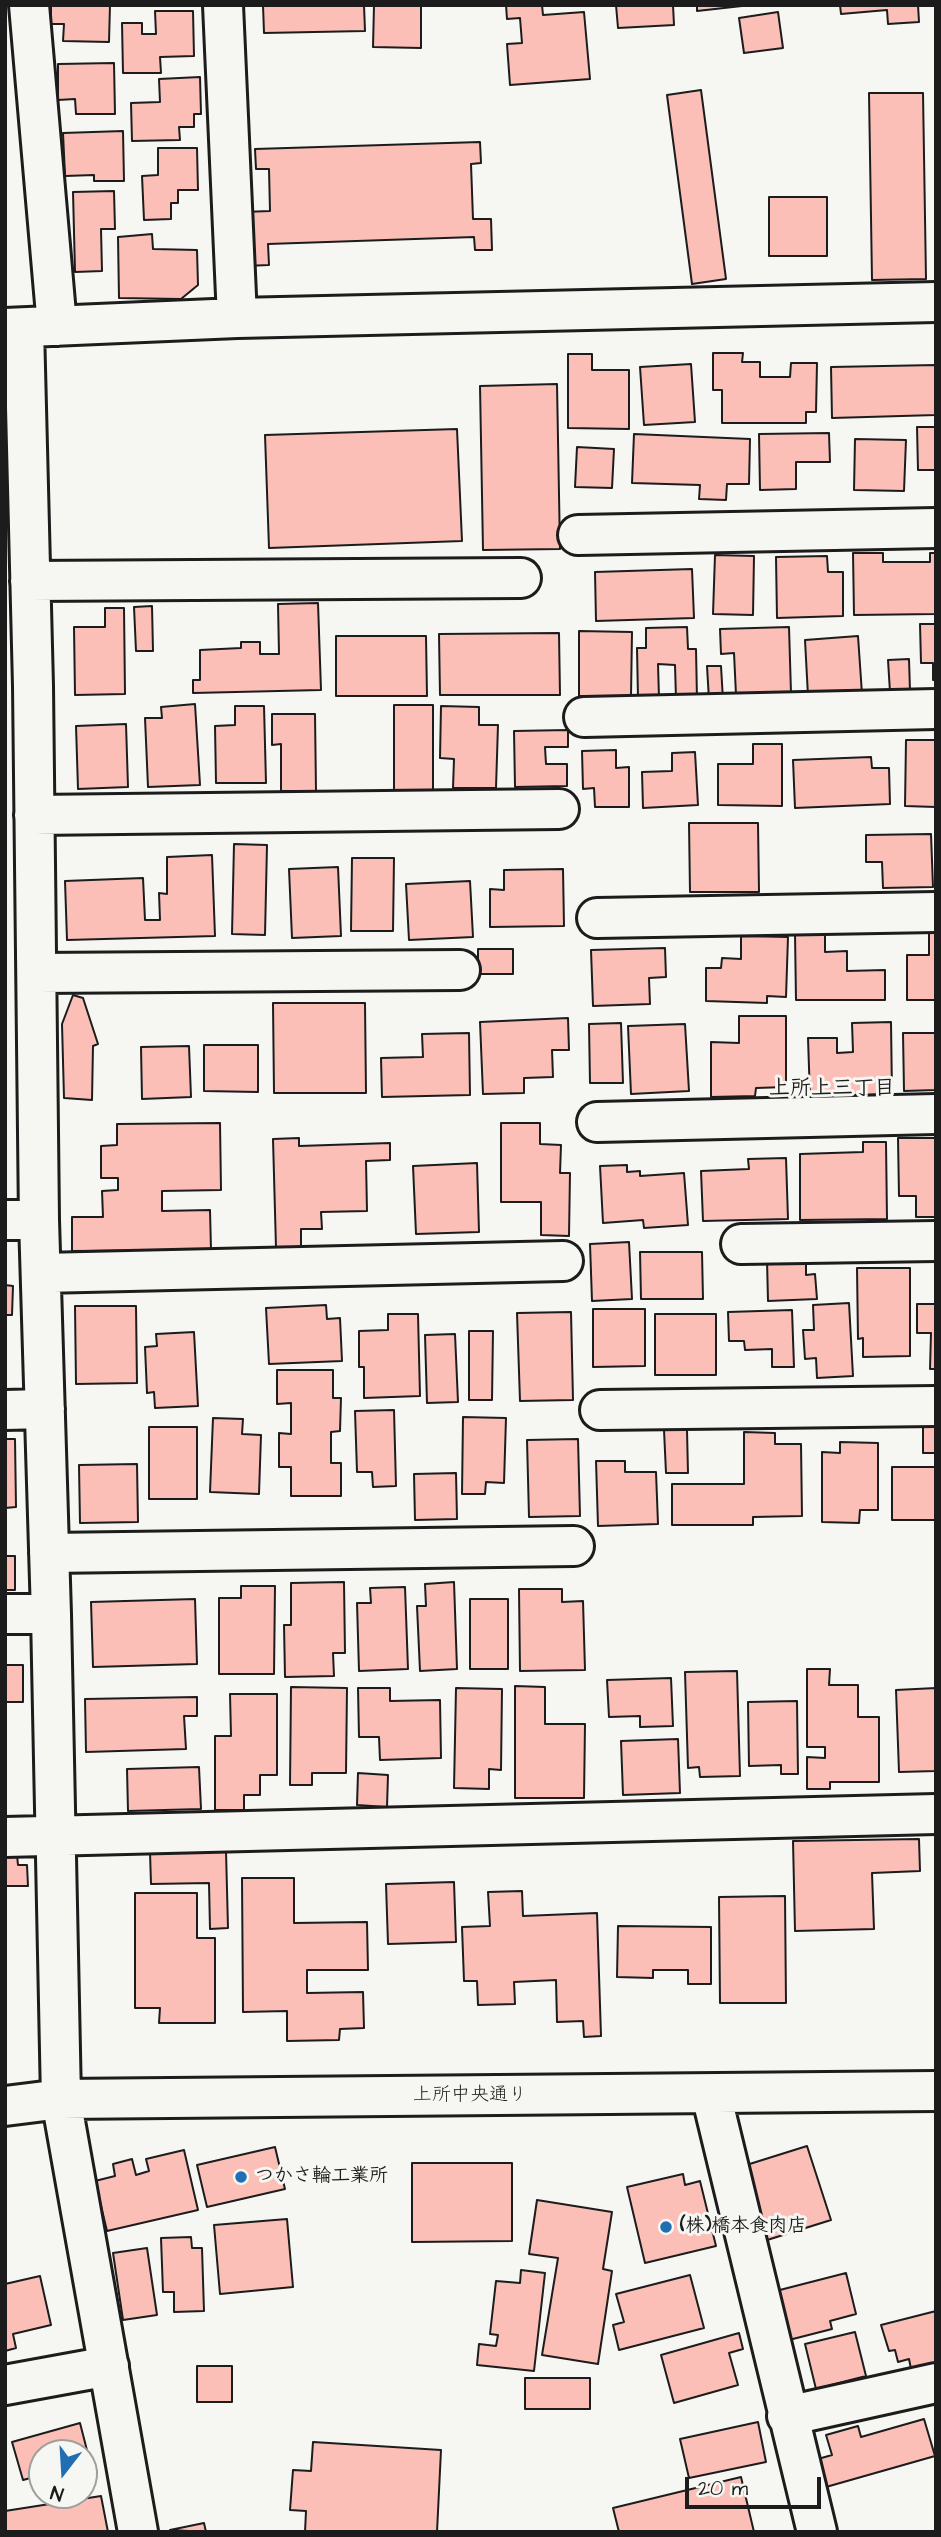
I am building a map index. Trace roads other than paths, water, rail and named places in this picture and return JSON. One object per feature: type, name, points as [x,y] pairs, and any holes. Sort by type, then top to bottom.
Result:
[{"type":"street","points":[[29,5],[30,581],[19,686],[33,815],[20,855],[38,973],[22,1220],[42,1273],[61,2099],[138,2532]]},
{"type":"street","points":[[223,5],[237,318]]},
{"type":"street","points":[[29,327],[237,318],[936,302]]},
{"type":"street","points":[[578,535],[936,528]]},
{"type":"street","points":[[30,581],[521,578]]},
{"type":"street","points":[[584,717],[936,709]]},
{"type":"street","points":[[33,815],[559,809]]},
{"type":"street","points":[[597,918],[936,912]]},
{"type":"street","points":[[38,973],[460,970]]},
{"type":"street","points":[[597,1122],[936,1114]]},
{"type":"street","points":[[741,1244],[936,1241]]},
{"type":"street","points":[[42,1273],[563,1261]]},
{"type":"street","points":[[600,1410],[936,1405]]},
{"type":"street","points":[[5,1410],[44,1409]]},
{"type":"street","points":[[48,1553],[575,1546]]},
{"type":"street","points":[[5,1614],[51,1614]]},
{"type":"street","points":[[5,1837],[936,1814]]},
{"type":"street","name":"上所中央通り","points":[[5,2106],[61,2099],[936,2091]]},
{"type":"street","points":[[711,2094],[817,2532]]},
{"type":"street","points":[[5,2385],[109,2366]]},
{"type":"street","points":[[787,2416],[936,2383]]},
{"type":"place","name":"つかさ輪工業所","points":[[241,2177]]},
{"type":"place","name":"(株)橋本食肉店","points":[[666,2227]]},
{"type":"district","name":"上所上三丁目","points":[[832,1090]]}]
